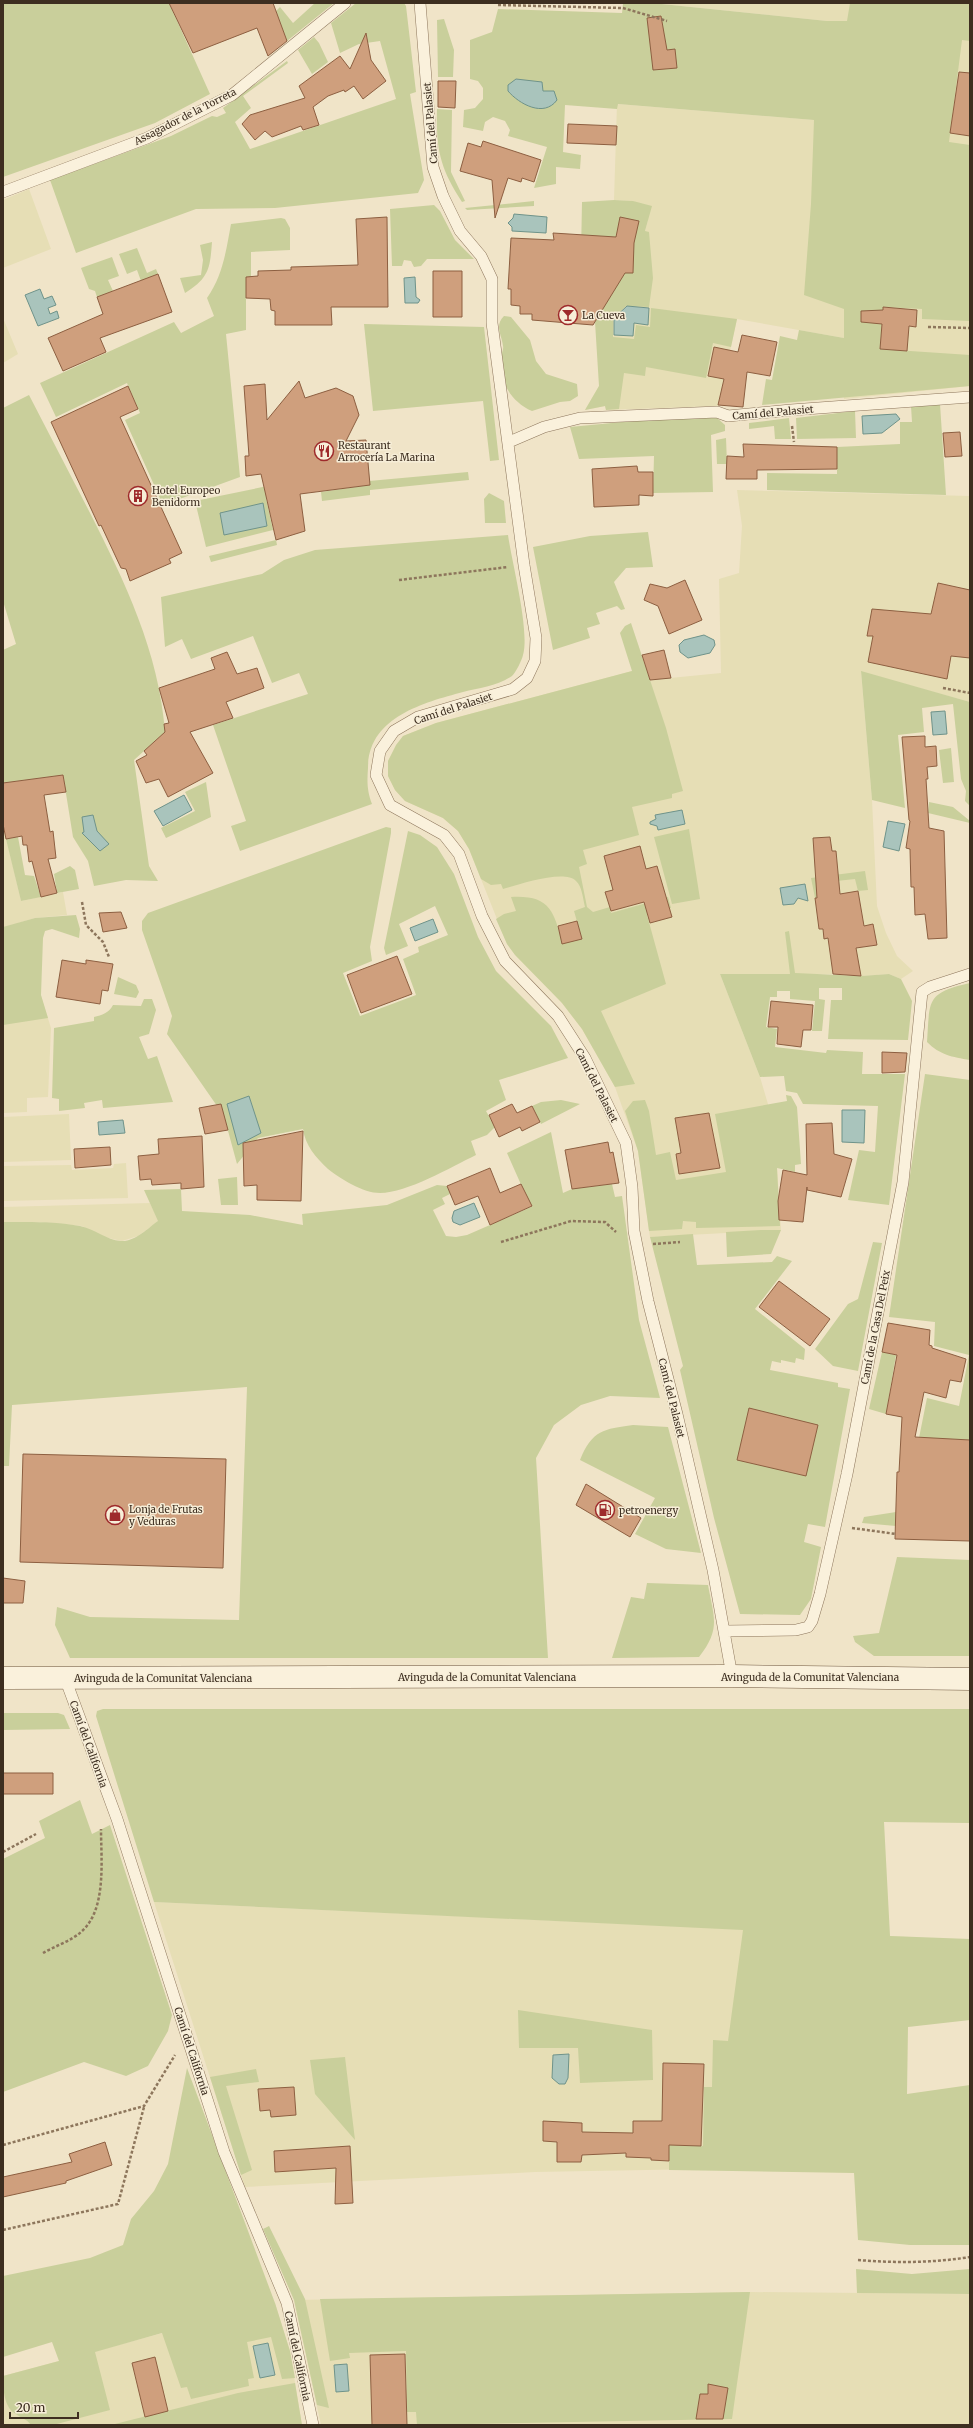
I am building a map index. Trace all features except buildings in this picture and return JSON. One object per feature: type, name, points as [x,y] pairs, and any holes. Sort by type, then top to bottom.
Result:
[{"type":"main road","name":"Avinguda de la Comunitat Valenciana","points":[[3,1678],[732,1676],[970,1679]]},
{"type":"lane","name":"Assagador de la Torreta","points":[[3,192],[147,138],[232,95],[345,3]]},
{"type":"lane","name":"Camí del Palasiet","points":[[420,3],[433,167],[443,196],[460,231],[481,256],[492,279],[492,323],[524,565],[536,638],[536,661],[527,678],[513,689],[418,717],[394,731],[380,751],[376,775],[390,805],[444,835],[459,854],[482,916],[505,961],[558,1016],[585,1058],[626,1143],[632,1187],[637,1247],[648,1301],[677,1414],[725,1630],[732,1676]]},
{"type":"lane","name":"Camí del Palasiet","points":[[508,442],[544,427],[580,418],[717,412],[728,416],[791,410],[970,398]]},
{"type":"lane","name":"Camí de la Casa Del Peix","points":[[725,1630],[796,1630],[808,1627],[812,1621],[820,1594],[847,1474],[901,1189],[922,992],[930,986],[970,974]]},
{"type":"lane","name":"Camí del California","points":[[65,1678],[111,1804],[224,2152],[287,2303],[313,2425]]},
{"type":"path","points":[[498,5],[623,8],[667,21]]},
{"type":"path","points":[[928,327],[970,328]]},
{"type":"path","points":[[399,580],[524,565]]},
{"type":"path","points":[[943,688],[970,693]]},
{"type":"path","points":[[82,902],[86,925],[103,942],[109,957]]},
{"type":"path","points":[[501,1242],[571,1221],[605,1222],[637,1247],[680,1242]]},
{"type":"path","points":[[853,1528],[896,1534]]},
{"type":"path","points":[[43,1953],[81,1932],[96,1910],[102,1872],[101,1819],[111,1804]]},
{"type":"path","points":[[3,1852],[36,1834]]},
{"type":"path","points":[[3,2230],[118,2204],[144,2106],[186,2033]]},
{"type":"path","points":[[3,2145],[144,2106]]},
{"type":"path","points":[[858,2260],[887,2262],[950,2260],[970,2257]]},
{"type":"shaded area","points":[[652,3],[970,3],[970,386],[844,399],[844,338],[737,319],[718,406],[606,410],[605,406],[585,410],[599,386],[613,337],[613,318],[652,277],[645,231],[648,220],[633,201],[614,200],[617,104],[814,120],[827,21]]},
{"type":"shaded area","points":[[29,189],[51,249],[3,268],[3,200]]},
{"type":"shaded area","points":[[3,318],[18,354],[3,363]]},
{"type":"shaded area","points":[[737,490],[970,496],[970,702],[861,672],[872,800],[877,906],[886,933],[897,956],[913,971],[901,979],[889,974],[861,976],[833,974],[720,974],[760,1077],[770,1111],[776,1152],[781,1230],[650,1237],[638,1151],[615,1087],[582,1029],[562,1003],[507,944],[469,849],[458,831],[443,818],[405,801],[395,790],[388,776],[388,761],[403,736],[436,723],[646,667],[650,680],[721,673],[719,579],[739,573],[742,526]]},
{"type":"shaded area","points":[[3,824],[21,901],[63,892],[67,915],[35,918],[18,923],[51,1028],[48,1097],[27,1098],[27,1112],[3,1113]]},
{"type":"shaded area","points":[[69,1114],[71,1160],[3,1162],[3,1117]]},
{"type":"shaded area","points":[[126,1163],[128,1198],[3,1201],[3,1166],[71,1165],[72,1170],[113,1168],[114,1164]]},
{"type":"shaded area","points":[[150,1203],[159,1221],[138,1236],[122,1241],[104,1237],[82,1226],[42,1222],[3,1222],[3,1207]]},
{"type":"shaded area","points":[[154,1902],[908,1937],[702,2169],[535,2172],[245,2187]]},
{"type":"shaded area","points":[[750,2292],[970,2294],[970,2425],[321,2425],[294,2300]]},
{"type":"shaded area","points":[[275,2303],[290,2352],[302,2425],[3,2425],[3,2376]]},
{"type":"green space","points":[[3,3],[169,3],[210,94],[155,123],[3,177]]},
{"type":"green space","points":[[315,3],[334,3],[287,41],[276,11],[280,7],[293,23]]},
{"type":"green space","points":[[356,3],[404,3],[406,6],[416,92],[410,94],[424,180],[418,193],[275,208],[196,209],[76,253],[50,180],[171,136],[212,116],[217,117],[226,113],[223,108],[287,61],[288,63],[243,96],[251,108],[235,122],[250,149],[396,99],[380,41],[359,44],[340,53],[331,23]]},
{"type":"green space","points":[[608,3],[652,3],[827,21],[847,21],[850,3],[970,3],[970,41],[962,40],[949,142],[970,145],[970,321],[922,319],[922,309],[883,307],[880,349],[970,355],[970,386],[762,405],[766,379],[772,380],[780,336],[797,340],[799,330],[844,338],[844,309],[804,295],[811,204],[814,120],[618,104],[617,109],[565,105],[563,152],[581,155],[580,169],[556,167],[556,184],[534,188],[547,147],[508,136],[510,130],[505,121],[493,117],[485,122],[483,131],[463,127],[464,110],[475,108],[483,99],[483,88],[478,81],[470,79],[470,40],[492,32],[498,9],[622,13],[623,4]]},
{"type":"green space","points":[[444,19],[454,50],[453,77],[438,77],[437,20]]},
{"type":"green space","points":[[314,37],[319,43],[328,62],[312,74],[298,50]]},
{"type":"green space","points":[[437,109],[452,110],[451,172],[465,201],[462,202],[449,179],[441,158],[437,136]]},
{"type":"green space","points":[[614,200],[633,201],[652,206],[645,231],[649,232],[653,278],[649,307],[626,306],[613,318],[613,337],[634,339],[636,325],[650,327],[651,308],[737,319],[731,347],[713,343],[706,378],[646,367],[645,376],[624,373],[619,409],[606,410],[605,406],[585,410],[599,386],[595,322],[618,283],[581,254],[582,202]]},
{"type":"green space","points":[[534,201],[534,206],[467,210],[465,208]]},
{"type":"green space","points":[[434,205],[440,211],[455,240],[474,259],[427,259],[421,266],[414,267],[411,261],[404,260],[402,266],[392,266],[390,209]]},
{"type":"green space","points":[[281,218],[285,219],[290,228],[290,250],[251,252],[251,277],[246,277],[246,330],[226,334],[240,477],[163,505],[125,420],[140,413],[127,383],[56,417],[40,383],[174,322],[181,333],[214,316],[207,298],[217,281],[220,272],[231,224]]},
{"type":"green space","points":[[212,242],[207,272],[193,288],[185,293],[180,278],[201,275],[203,260],[200,245]]},
{"type":"green space","points":[[137,248],[147,273],[156,269],[158,274],[141,281],[137,270],[127,274],[119,254]]},
{"type":"green space","points":[[112,257],[119,276],[108,280],[113,291],[97,297],[95,291],[89,289],[81,268]]},
{"type":"green space","points":[[504,316],[511,317],[530,340],[536,361],[546,374],[577,384],[578,396],[570,401],[560,402],[532,411],[524,407],[512,396],[504,383],[500,367],[500,358],[503,348],[499,331],[499,323]]},
{"type":"green space","points":[[364,324],[484,327],[499,460],[490,461],[483,401],[373,411]]},
{"type":"green space","points":[[29,395],[115,564],[138,618],[156,674],[165,732],[134,760],[149,866],[158,881],[126,880],[94,886],[88,861],[73,837],[63,775],[3,783],[3,650],[16,644],[3,601],[3,408]]},
{"type":"green space","points":[[940,404],[946,495],[767,490],[767,473],[837,474],[837,447],[900,444],[900,422],[912,422],[911,406]]},
{"type":"green space","points":[[855,411],[856,438],[797,439],[796,418]]},
{"type":"green space","points":[[716,417],[725,425],[725,431],[711,435],[713,492],[653,493],[654,456],[579,459],[570,427],[654,419]]},
{"type":"green space","points":[[789,418],[791,439],[775,439],[774,426],[749,429],[749,423]]},
{"type":"green space","points":[[726,438],[727,464],[717,464],[716,440]]},
{"type":"green space","points":[[468,472],[469,480],[370,490],[370,495],[322,501],[321,492],[369,485],[369,481]]},
{"type":"green space","points":[[282,483],[284,496],[266,498],[273,530],[206,547],[195,501]]},
{"type":"green space","points":[[489,493],[504,501],[506,523],[485,523],[484,499]]},
{"type":"green space","points":[[648,532],[653,567],[626,568],[614,582],[625,609],[621,610],[617,606],[596,613],[600,624],[587,628],[590,638],[553,650],[533,547],[590,536]]},
{"type":"green space","points":[[508,535],[520,596],[525,644],[519,666],[514,674],[495,684],[431,701],[400,715],[387,725],[377,737],[370,751],[368,791],[372,804],[240,851],[231,826],[246,821],[213,725],[308,694],[299,673],[272,683],[253,636],[191,659],[182,639],[165,647],[161,597],[262,574],[284,560],[315,550]]},
{"type":"green space","points":[[276,540],[277,545],[211,562],[209,556]]},
{"type":"green space","points":[[631,623],[666,728],[683,791],[672,794],[672,798],[632,807],[639,835],[583,850],[587,864],[579,867],[587,907],[593,912],[610,907],[611,913],[668,897],[671,908],[647,915],[666,984],[601,1011],[635,1084],[615,1087],[582,1029],[562,1003],[515,955],[507,944],[496,919],[504,914],[516,911],[511,897],[534,899],[542,902],[552,913],[562,943],[582,939],[574,911],[585,907],[578,883],[570,878],[552,877],[503,889],[501,884],[491,885],[481,879],[469,849],[458,831],[443,818],[405,801],[395,790],[388,776],[388,761],[396,745],[403,736],[436,723],[632,671],[620,633],[625,626]]},
{"type":"green space","points":[[861,671],[970,702],[970,806],[965,801],[966,791],[961,779],[953,704],[922,708],[924,732],[898,735],[905,808],[872,800]]},
{"type":"green space","points":[[951,748],[954,782],[943,783],[939,750]]},
{"type":"green space","points":[[206,782],[211,817],[166,838],[161,828],[195,811],[185,792]]},
{"type":"green space","points":[[929,802],[953,807],[970,821],[970,823],[928,813]]},
{"type":"green space","points":[[386,827],[391,828],[391,833],[370,947],[372,961],[343,973],[360,1016],[416,995],[403,959],[419,952],[418,947],[448,935],[435,906],[399,924],[408,946],[386,955],[384,948],[408,831],[420,835],[437,847],[454,874],[478,937],[496,971],[551,1026],[568,1058],[499,1080],[506,1100],[486,1111],[495,1127],[487,1135],[471,1141],[476,1155],[403,1189],[380,1193],[367,1191],[339,1177],[328,1169],[315,1156],[306,1140],[303,1129],[258,1138],[237,1164],[224,1116],[167,1034],[172,1016],[142,930],[142,921],[148,913]]},
{"type":"green space","points":[[689,829],[700,899],[672,904],[654,837]]},
{"type":"green space","points":[[18,837],[25,875],[34,876],[41,897],[21,901],[6,839]]},
{"type":"green space","points":[[70,866],[75,870],[79,889],[57,893],[54,874]]},
{"type":"green space","points":[[865,871],[868,890],[858,891],[855,879],[818,883],[821,897],[815,898],[811,878]]},
{"type":"green space","points":[[76,915],[80,929],[79,938],[52,929],[45,931],[43,938],[41,995],[48,1018],[3,1025],[3,927],[35,918]]},
{"type":"green space","points":[[789,931],[795,973],[861,976],[889,974],[901,979],[912,1001],[908,1040],[828,1039],[831,1000],[842,1000],[842,988],[819,988],[819,999],[825,1000],[822,1031],[812,1031],[815,1001],[790,999],[790,991],[777,991],[777,997],[770,997],[766,1027],[777,1029],[775,1047],[826,1053],[827,1050],[863,1052],[862,1074],[905,1074],[889,1205],[848,1200],[859,1150],[875,1152],[878,1106],[803,1104],[797,1093],[786,1091],[784,1076],[760,1077],[720,974],[790,974],[785,932]]},
{"type":"green space","points":[[118,977],[136,985],[139,992],[136,998],[114,994]]},
{"type":"green space","points":[[970,983],[970,1060],[942,1053],[927,1042],[930,1008],[937,995],[955,987]]},
{"type":"green space","points":[[144,999],[152,999],[156,1010],[149,1034],[139,1037],[148,1059],[157,1056],[173,1102],[103,1108],[102,1100],[84,1103],[85,1108],[59,1111],[59,1099],[52,1098],[54,1028],[94,1021],[94,1017],[107,1012],[113,1005],[141,1006]]},
{"type":"green space","points":[[925,1074],[970,1080],[970,1440],[919,1438],[927,1398],[959,1406],[969,1355],[934,1346],[935,1322],[889,1317]]},
{"type":"green space","points":[[786,1095],[791,1096],[797,1107],[801,1164],[795,1165],[795,1172],[777,1168],[780,1226],[696,1228],[696,1222],[683,1221],[682,1229],[649,1231],[638,1151],[625,1111],[633,1101],[645,1100],[649,1111],[656,1155],[670,1152],[676,1180],[726,1172],[715,1114],[787,1101]]},
{"type":"green space","points":[[561,1100],[580,1104],[541,1124],[532,1106],[541,1102]]},
{"type":"green space","points":[[551,1132],[563,1193],[572,1189],[612,1184],[615,1197],[622,1196],[639,1320],[660,1398],[610,1396],[581,1405],[554,1425],[536,1458],[548,1658],[70,1658],[55,1625],[57,1607],[90,1617],[239,1620],[247,1387],[12,1405],[9,1466],[3,1466],[3,1222],[71,1224],[91,1229],[105,1237],[126,1241],[141,1234],[158,1221],[144,1190],[181,1189],[182,1211],[250,1215],[303,1225],[302,1214],[387,1205],[437,1185],[447,1186],[450,1194],[442,1198],[445,1204],[433,1210],[446,1236],[456,1237],[467,1235],[531,1207],[507,1153]]},
{"type":"green space","points":[[237,1177],[238,1205],[221,1205],[218,1179]]},
{"type":"green space","points":[[781,1230],[771,1254],[727,1257],[726,1232]]},
{"type":"green space","points":[[693,1234],[697,1265],[772,1262],[777,1256],[792,1261],[755,1309],[805,1349],[804,1360],[796,1358],[795,1363],[781,1360],[781,1363],[772,1361],[770,1370],[838,1383],[838,1387],[850,1389],[825,1527],[808,1524],[804,1542],[821,1547],[811,1599],[800,1615],[740,1614],[714,1518],[680,1370],[683,1366],[650,1237]]},
{"type":"green space","points":[[873,1242],[882,1243],[858,1371],[833,1366],[815,1349],[848,1304],[858,1299]]},
{"type":"green space","points":[[882,1352],[896,1355],[886,1414],[869,1409]]},
{"type":"green space","points":[[633,1425],[668,1427],[701,1553],[666,1549],[635,1534],[655,1498],[580,1460],[589,1442],[600,1433],[614,1428]]},
{"type":"green space","points":[[896,1512],[896,1526],[862,1523],[864,1517]]},
{"type":"green space","points":[[897,1557],[970,1560],[970,1656],[874,1656],[855,1642],[853,1636],[879,1633]]},
{"type":"green space","points":[[647,1583],[708,1585],[714,1615],[713,1631],[711,1639],[699,1657],[612,1658],[631,1597],[644,1599]]},
{"type":"green space","points":[[103,1709],[970,1709],[970,1823],[884,1822],[890,1936],[970,1939],[970,2020],[908,2027],[907,2094],[970,2085],[970,2245],[910,2245],[858,2240],[854,2173],[669,2170],[669,2145],[703,2146],[704,2087],[712,2087],[713,2040],[728,2041],[743,1930],[154,1902],[96,1716],[97,1711]]},
{"type":"green space","points":[[3,1713],[58,1713],[64,1715],[70,1729],[3,1730]]},
{"type":"green space","points":[[80,1800],[92,1834],[110,1825],[172,2015],[168,2031],[148,2066],[126,2076],[84,2062],[3,2092],[3,1859],[45,1838],[39,1821]]},
{"type":"green space","points":[[518,2010],[652,2030],[653,2080],[580,2083],[578,2048],[519,2048]]},
{"type":"green space","points":[[345,2057],[355,2140],[315,2094],[310,2060]]},
{"type":"green space","points":[[187,2068],[275,2303],[290,2351],[295,2378],[282,2379],[271,2337],[247,2342],[254,2378],[248,2379],[249,2386],[191,2399],[187,2387],[181,2388],[162,2333],[95,2352],[110,2410],[53,2425],[31,2425],[10,2409],[6,2401],[3,2376],[59,2361],[52,2342],[3,2357],[3,2276],[90,2258],[123,2245],[131,2219],[154,2191],[168,2164]]},
{"type":"green space","points":[[256,2069],[259,2082],[226,2086],[252,2170],[241,2175],[210,2077]]},
{"type":"green space","points":[[269,2226],[305,2299],[329,2408],[317,2405],[294,2300],[263,2229]]},
{"type":"green space","points":[[856,2269],[912,2274],[970,2269],[970,2294],[857,2293]]},
{"type":"green space","points":[[750,2292],[732,2419],[417,2425],[416,2412],[407,2412],[406,2351],[349,2353],[350,2358],[330,2361],[320,2299]]},
{"type":"green space","points":[[295,2383],[302,2425],[111,2425],[238,2393]]},
{"type":"water","points":[[516,79],[542,82],[543,91],[554,91],[557,100],[552,105],[545,108],[532,107],[525,104],[508,91],[508,85]]},
{"type":"water","points":[[514,214],[547,217],[546,233],[512,231],[512,227],[508,223],[513,218]]},
{"type":"water","points":[[415,277],[416,297],[420,300],[418,303],[405,303],[404,278]]},
{"type":"water","points":[[40,289],[44,299],[52,296],[56,305],[48,308],[50,314],[57,311],[59,318],[38,326],[25,295]]},
{"type":"water","points":[[627,306],[649,308],[648,325],[634,323],[633,336],[614,335],[614,318]]},
{"type":"water","points":[[896,414],[900,419],[882,433],[863,434],[862,416]]},
{"type":"water","points":[[263,503],[267,526],[224,535],[220,513]]},
{"type":"water","points":[[704,635],[714,640],[715,645],[710,653],[688,658],[680,652],[679,645],[684,640]]},
{"type":"water","points":[[945,711],[947,734],[933,735],[931,712]]},
{"type":"water","points":[[184,795],[192,810],[163,826],[154,811]]},
{"type":"water","points":[[682,810],[685,824],[658,830],[657,826],[650,824],[650,822],[656,819],[655,815]]},
{"type":"water","points":[[93,815],[97,831],[109,844],[100,851],[82,833],[84,832],[82,817]]},
{"type":"water","points":[[888,821],[905,824],[899,851],[883,847]]},
{"type":"water","points":[[805,884],[808,901],[798,898],[794,904],[783,905],[780,888]]},
{"type":"water","points":[[433,919],[438,932],[415,941],[410,928]]},
{"type":"water","points":[[249,1096],[261,1133],[238,1145],[227,1104]]},
{"type":"water","points":[[842,1110],[865,1110],[864,1143],[842,1142]]},
{"type":"water","points":[[123,1120],[125,1133],[99,1135],[98,1122]]},
{"type":"water","points":[[474,1203],[480,1217],[460,1225],[453,1222],[452,1218],[454,1211]]},
{"type":"water","points":[[569,2054],[568,2078],[565,2084],[559,2084],[552,2078],[553,2055]]},
{"type":"water","points":[[268,2343],[275,2375],[260,2378],[253,2346]]},
{"type":"water","points":[[347,2364],[349,2391],[336,2392],[334,2365]]},
{"type":"place","name":"La Cueva","points":[[568,315]]},
{"type":"place","name":"Restaurant Arrocería La Marina","points":[[324,451]]},
{"type":"place","name":"Hotel Europeo Benidorm","points":[[138,496]]},
{"type":"place","name":"petroenergy","points":[[605,1510]]},
{"type":"place","name":"Lonja de Frutas y Veduras","points":[[115,1515]]}]
